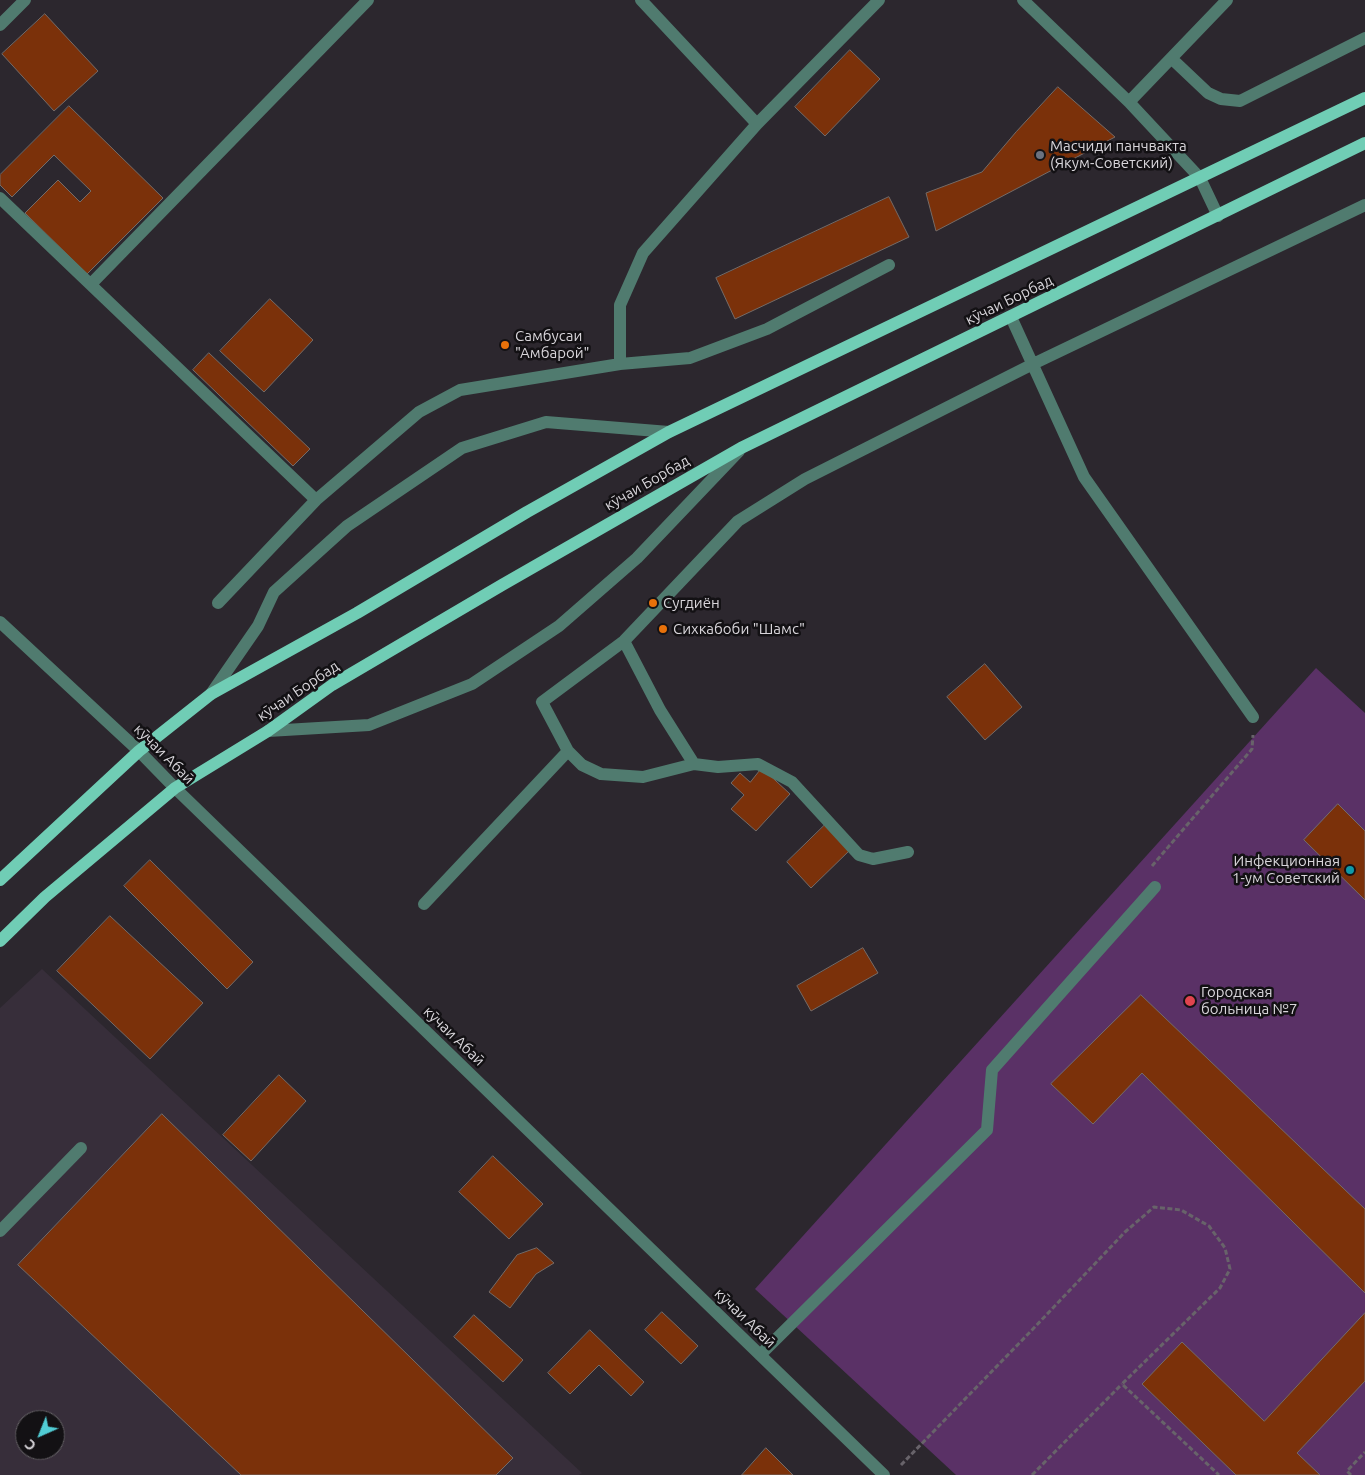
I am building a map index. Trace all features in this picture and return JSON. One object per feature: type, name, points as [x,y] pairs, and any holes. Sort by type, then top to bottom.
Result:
[{"type":"main road","name":"кӯчаи Борбад","points":[[0,880],[140,751],[211,694],[357,613],[527,512],[669,432],[1365,98]]},
{"type":"main road","name":"кӯчаи Борбад","points":[[0,941],[45,897],[175,788],[268,731],[341,680],[502,585],[741,448],[1365,143]]},
{"type":"street","points":[[0,26],[25,0]]},
{"type":"street","points":[[90,284],[368,0]]},
{"type":"street","points":[[641,0],[757,124]]},
{"type":"street","points":[[620,364],[620,305],[643,253],[757,124],[879,0]]},
{"type":"street","points":[[1023,0],[1128,102],[1200,178],[1218,216]]},
{"type":"street","points":[[1128,102],[1227,0]]},
{"type":"street","points":[[1171,58],[1208,93],[1222,99],[1240,100],[1365,38]]},
{"type":"street","points":[[0,198],[316,500]]},
{"type":"street","points":[[908,852],[873,859],[859,855],[792,782],[758,764],[718,766],[694,764],[643,777],[601,774],[582,765],[568,750],[542,702],[624,641],[738,520],[805,479],[1033,364],[1365,205]]},
{"type":"street","points":[[218,603],[316,500],[419,412],[460,390],[620,364],[690,358],[767,329],[889,265]]},
{"type":"street","points":[[1011,317],[1084,477],[1253,717]]},
{"type":"street","points":[[211,694],[258,626],[274,592],[346,526],[462,448],[546,422],[669,432]]},
{"type":"street","points":[[268,731],[370,725],[472,684],[559,626],[637,558],[741,448]]},
{"type":"street","name":"кӯчаи Абаӣ","points":[[0,622],[140,751],[175,788],[884,1475]]},
{"type":"street","points":[[624,641],[660,710],[694,764]]},
{"type":"street","points":[[424,904],[568,750]]},
{"type":"street","points":[[760,1354],[987,1130],[992,1070],[1155,887]]},
{"type":"street","points":[[0,1230],[81,1148]]},
{"type":"path","points":[[1155,887],[1151,867],[1252,750],[1253,717]]},
{"type":"path","points":[[898,1468],[1125,1232],[1154,1207],[1181,1210],[1209,1226],[1225,1248],[1230,1269],[1220,1288],[1032,1475]]},
{"type":"path","points":[[1122,1384],[1219,1475]]},
{"type":"path","points":[[1351,1475],[1347,1471],[1365,1452]]},
{"type":"shaded area","name":"Городская больница №7","points":[[1316,668],[1365,713],[1365,1475],[956,1475],[755,1289]]},
{"type":"shaded area","points":[[42,969],[582,1473],[579,1475],[0,1475],[0,1008]]},
{"type":"building","points":[[45,14],[98,71],[54,111],[2,54]]},
{"type":"building","points":[[850,50],[880,79],[825,136],[795,107]]},
{"type":"building","name":"Масчиди панчвакта (Якум-Советский)","points":[[1058,87],[1115,137],[936,231],[926,193],[982,172]]},
{"type":"building","points":[[69,106],[163,198],[87,274],[25,213],[58,180],[80,202],[91,191],[54,155],[12,197],[0,185],[0,175]]},
{"type":"building","points":[[889,197],[909,237],[735,319],[716,278]]},
{"type":"building","points":[[270,299],[313,340],[264,392],[220,351]]},
{"type":"building","points":[[209,353],[310,449],[293,466],[193,370]]},
{"type":"building","points":[[985,664],[1022,707],[985,740],[947,697]]},
{"type":"building","points":[[762,768],[790,794],[756,831],[731,809],[744,795],[731,783],[740,773],[750,782]]},
{"type":"building","name":"Инфекционная 1-ум Советский","points":[[1338,804],[1365,831],[1365,900],[1304,840]]},
{"type":"building","points":[[826,824],[851,849],[811,888],[787,862]]},
{"type":"building","points":[[150,860],[253,962],[227,989],[124,886]]},
{"type":"building","points":[[110,916],[203,1003],[150,1059],[57,971]]},
{"type":"building","points":[[863,948],[878,973],[811,1011],[797,986]]},
{"type":"building","points":[[1141,995],[1365,1209],[1365,1293],[1142,1073],[1093,1124],[1051,1084]]},
{"type":"building","points":[[279,1075],[306,1101],[251,1161],[223,1135]]},
{"type":"building","points":[[162,1114],[513,1458],[496,1475],[241,1475],[18,1265]]},
{"type":"building","points":[[493,1156],[543,1204],[509,1239],[459,1192]]},
{"type":"building","points":[[537,1248],[554,1263],[536,1274],[510,1308],[489,1292],[517,1255]]},
{"type":"building","points":[[662,1312],[698,1346],[681,1364],[645,1330]]},
{"type":"building","points":[[1365,1313],[1365,1381],[1297,1453],[1320,1475],[1236,1475],[1142,1384],[1182,1342],[1264,1421]]},
{"type":"building","points":[[474,1315],[523,1360],[503,1382],[454,1337]]},
{"type":"building","points":[[590,1330],[644,1382],[631,1396],[599,1365],[570,1394],[548,1373]]},
{"type":"building","points":[[766,1448],[793,1475],[742,1475]]},
{"type":"place","name":"Масчиди панчвакта (Якум-Советский)","points":[[1040,155]]},
{"type":"place","name":"Самбусаи \"Амбарой\"","points":[[505,345]]},
{"type":"place","name":"Сугдиён","points":[[653,603]]},
{"type":"place","name":"Сихкабоби \"Шамс\"","points":[[663,629]]},
{"type":"place","name":"Инфекционная 1-ум Советский","points":[[1350,870]]},
{"type":"place","name":"Городская больница №7","points":[[1190,1001]]}]
